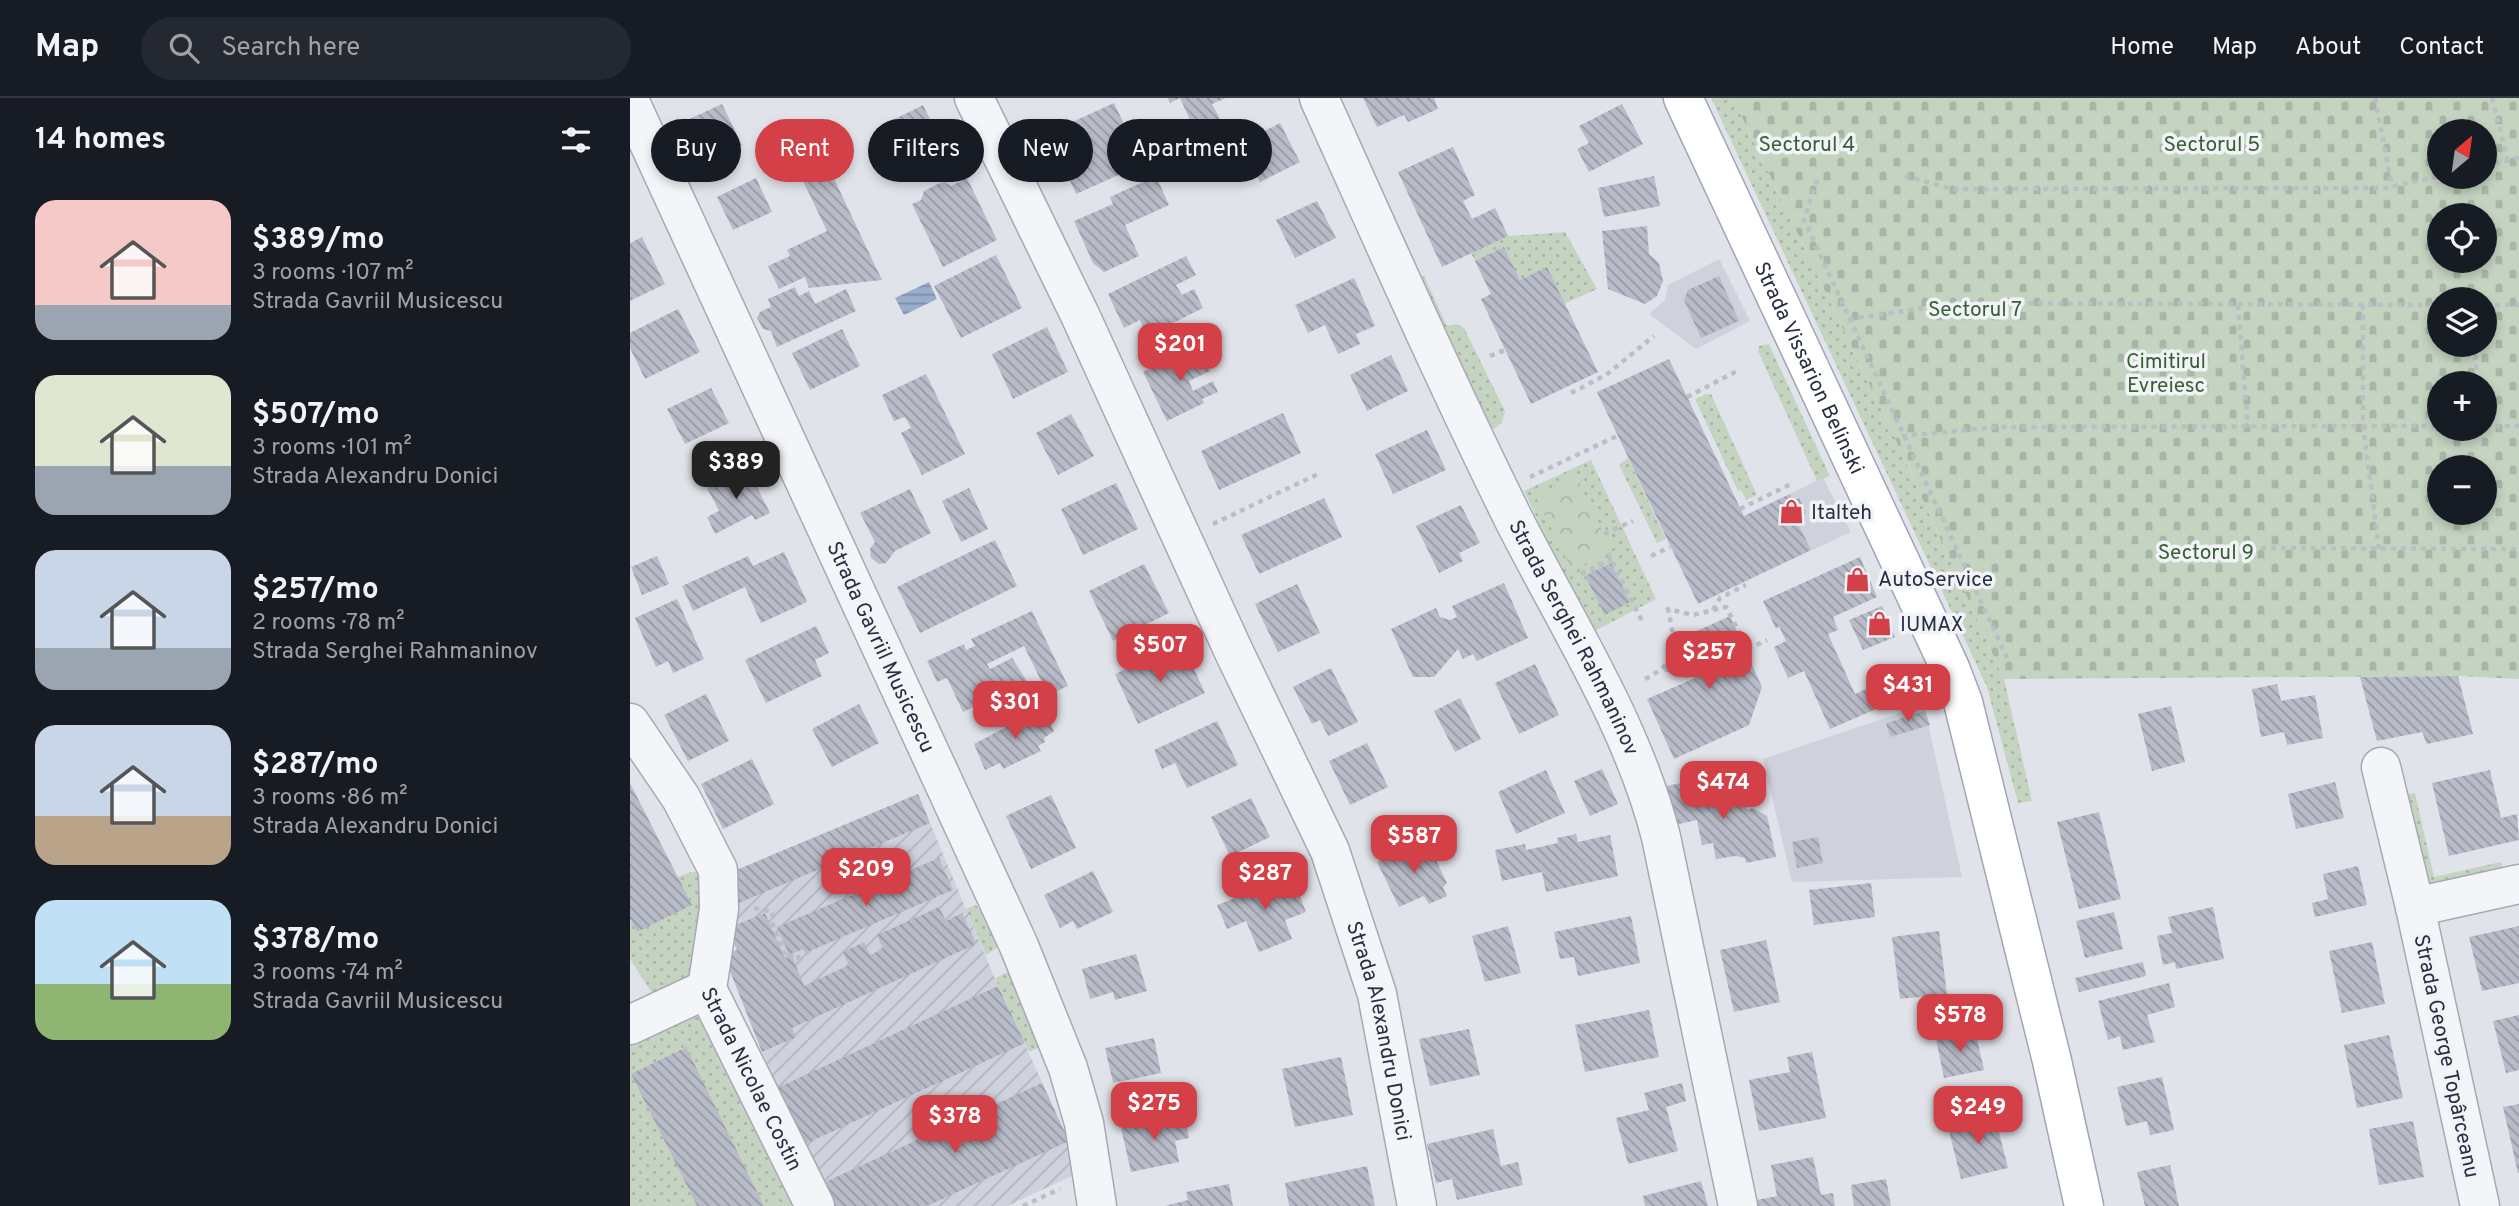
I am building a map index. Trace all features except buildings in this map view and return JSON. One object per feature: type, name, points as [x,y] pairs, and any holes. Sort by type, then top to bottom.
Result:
[{"type":"main road","name":"Strada Vissarion Belinski","points":[[1683,98],[1950,668],[1963,702],[2046,1035],[2084,1206]]},
{"type":"street","name":"Strada Alexandru Donici","points":[[974,98],[1080,315],[1330,851],[1377,994],[1417,1206]]},
{"type":"street","name":"Strada Serghei Rahmaninov","points":[[1319,98],[1500,492],[1605,695],[1654,809],[1738,1206]]},
{"type":"street","name":"Strada Gavriil Musicescu","points":[[630,102],[1019,946],[1068,1068],[1084,1123],[1085,1194]]},
{"type":"street","name":"Strada Nicolae Costin","points":[[630,723],[681,798],[718,870],[719,909],[707,989],[815,1206]]},
{"type":"street","name":"Strada George Topârceanu","points":[[2381,767],[2415,906],[2480,1206]]},
{"type":"street","name":"Strada George Topârceanu","points":[[2415,906],[2519,884]]},
{"type":"street","points":[[630,1024],[707,989]]},
{"type":"path","points":[[2375,98],[2392,187]]},
{"type":"path","points":[[2492,98],[2508,161]]},
{"type":"path","points":[[2497,163],[2519,158]]},
{"type":"path","points":[[1905,176],[1952,189],[2392,187],[2427,179]]},
{"type":"path","points":[[1817,180],[1804,220],[2009,662]]},
{"type":"path","points":[[1849,319],[1961,303],[2427,305]]},
{"type":"path","points":[[2238,305],[2248,426]]},
{"type":"path","points":[[2363,305],[2364,426],[2379,549]]},
{"type":"path","points":[[2497,305],[2519,305]]},
{"type":"path","points":[[1571,393],[1606,375],[1654,336]]},
{"type":"path","points":[[1490,356],[1505,350]]},
{"type":"path","points":[[1687,397],[1737,371]]},
{"type":"path","points":[[1902,436],[1998,427],[2427,426]]},
{"type":"path","points":[[2497,426],[2519,426]]},
{"type":"path","points":[[1500,492],[1617,436]]},
{"type":"path","points":[[1183,538],[1320,473]]},
{"type":"path","points":[[1740,509],[1791,484]]},
{"type":"path","points":[[1604,534],[1633,520]]},
{"type":"path","points":[[1651,556],[1670,547]]},
{"type":"path","points":[[2261,548],[2519,549]]},
{"type":"path","points":[[1608,553],[1642,621]]},
{"type":"path","points":[[1580,574],[1612,559]]},
{"type":"path","points":[[1713,611],[1720,598],[1746,585]]},
{"type":"path","points":[[1645,679],[1665,669],[1674,650],[1668,609],[1693,615],[1726,607],[1748,649],[1767,640]]},
{"type":"path","points":[[1665,669],[1695,678]]},
{"type":"path","points":[[773,912],[772,923],[786,957],[797,954],[801,964]]},
{"type":"path","points":[[1023,1206],[1085,1194]]},
{"type":"shaded area","points":[[1719,259],[1750,321],[1696,349],[1649,314],[1665,300],[1668,285]]},
{"type":"shaded area","points":[[1823,478],[1851,532],[1769,570],[1744,516]]},
{"type":"shaded area","points":[[1924,705],[1962,877],[1792,882],[1763,759]]},
{"type":"shaded area","points":[[918,794],[998,986],[1069,1141],[1074,1175],[1007,1206],[833,1206],[777,1088],[724,956],[737,950],[728,928],[739,913],[739,903],[727,874]]},
{"type":"green space","points":[[1711,98],[1733,98],[1894,436],[2004,679],[2032,801],[2018,803],[1987,687]]},
{"type":"green space","name":"Cimitirul Evreiesc","points":[[1733,98],[2519,98],[2519,679],[2458,676],[2004,679],[1894,436]]},
{"type":"green space","points":[[1565,232],[1597,289],[1564,304],[1520,280],[1504,248],[1475,261],[1471,253],[1508,236]]},
{"type":"green space","points":[[1424,276],[1447,326],[1456,324],[1464,328],[1505,411],[1502,422],[1494,429],[1484,424],[1419,278]]},
{"type":"green space","points":[[1769,344],[1830,476],[1817,481],[1758,351],[1759,346]]},
{"type":"green space","points":[[1711,394],[1757,495],[1746,500],[1741,490],[1738,491],[1695,399]]},
{"type":"green space","points":[[1628,458],[1666,539],[1657,543],[1619,465]]},
{"type":"green space","points":[[1591,460],[1656,599],[1591,633],[1524,491]]},
{"type":"green space","points":[[1576,476],[1612,551],[1572,570],[1535,496]]},
{"type":"green space","points":[[2415,793],[2434,877],[2501,862],[2504,876],[2427,889],[2401,796]]},
{"type":"green space","points":[[700,872],[710,908],[694,977],[656,999],[630,959],[630,919],[637,932],[678,877]]},
{"type":"green space","points":[[976,905],[990,922],[1000,946],[986,955],[966,909]]},
{"type":"green space","points":[[1010,971],[1043,1046],[1029,1052],[995,978]]},
{"type":"green space","points":[[693,1011],[733,1059],[806,1206],[764,1206],[685,1047],[632,1074],[697,1206],[630,1206],[630,1034]]},
{"type":"water","points":[[929,282],[937,299],[904,315],[895,298]]},
{"type":"place","name":"Italteh","points":[[1791,512]]},
{"type":"place","name":"AutoService","points":[[1858,579]]},
{"type":"place","name":"IUMAX","points":[[1880,624]]},
{"type":"park label","name":"Sectorul 4","points":[[1807,144]]},
{"type":"park label","name":"Sectorul 5","points":[[2212,144]]},
{"type":"park label","name":"Sectorul 7","points":[[1975,309]]},
{"type":"park label","name":"Sectorul 9","points":[[2206,552]]}]
